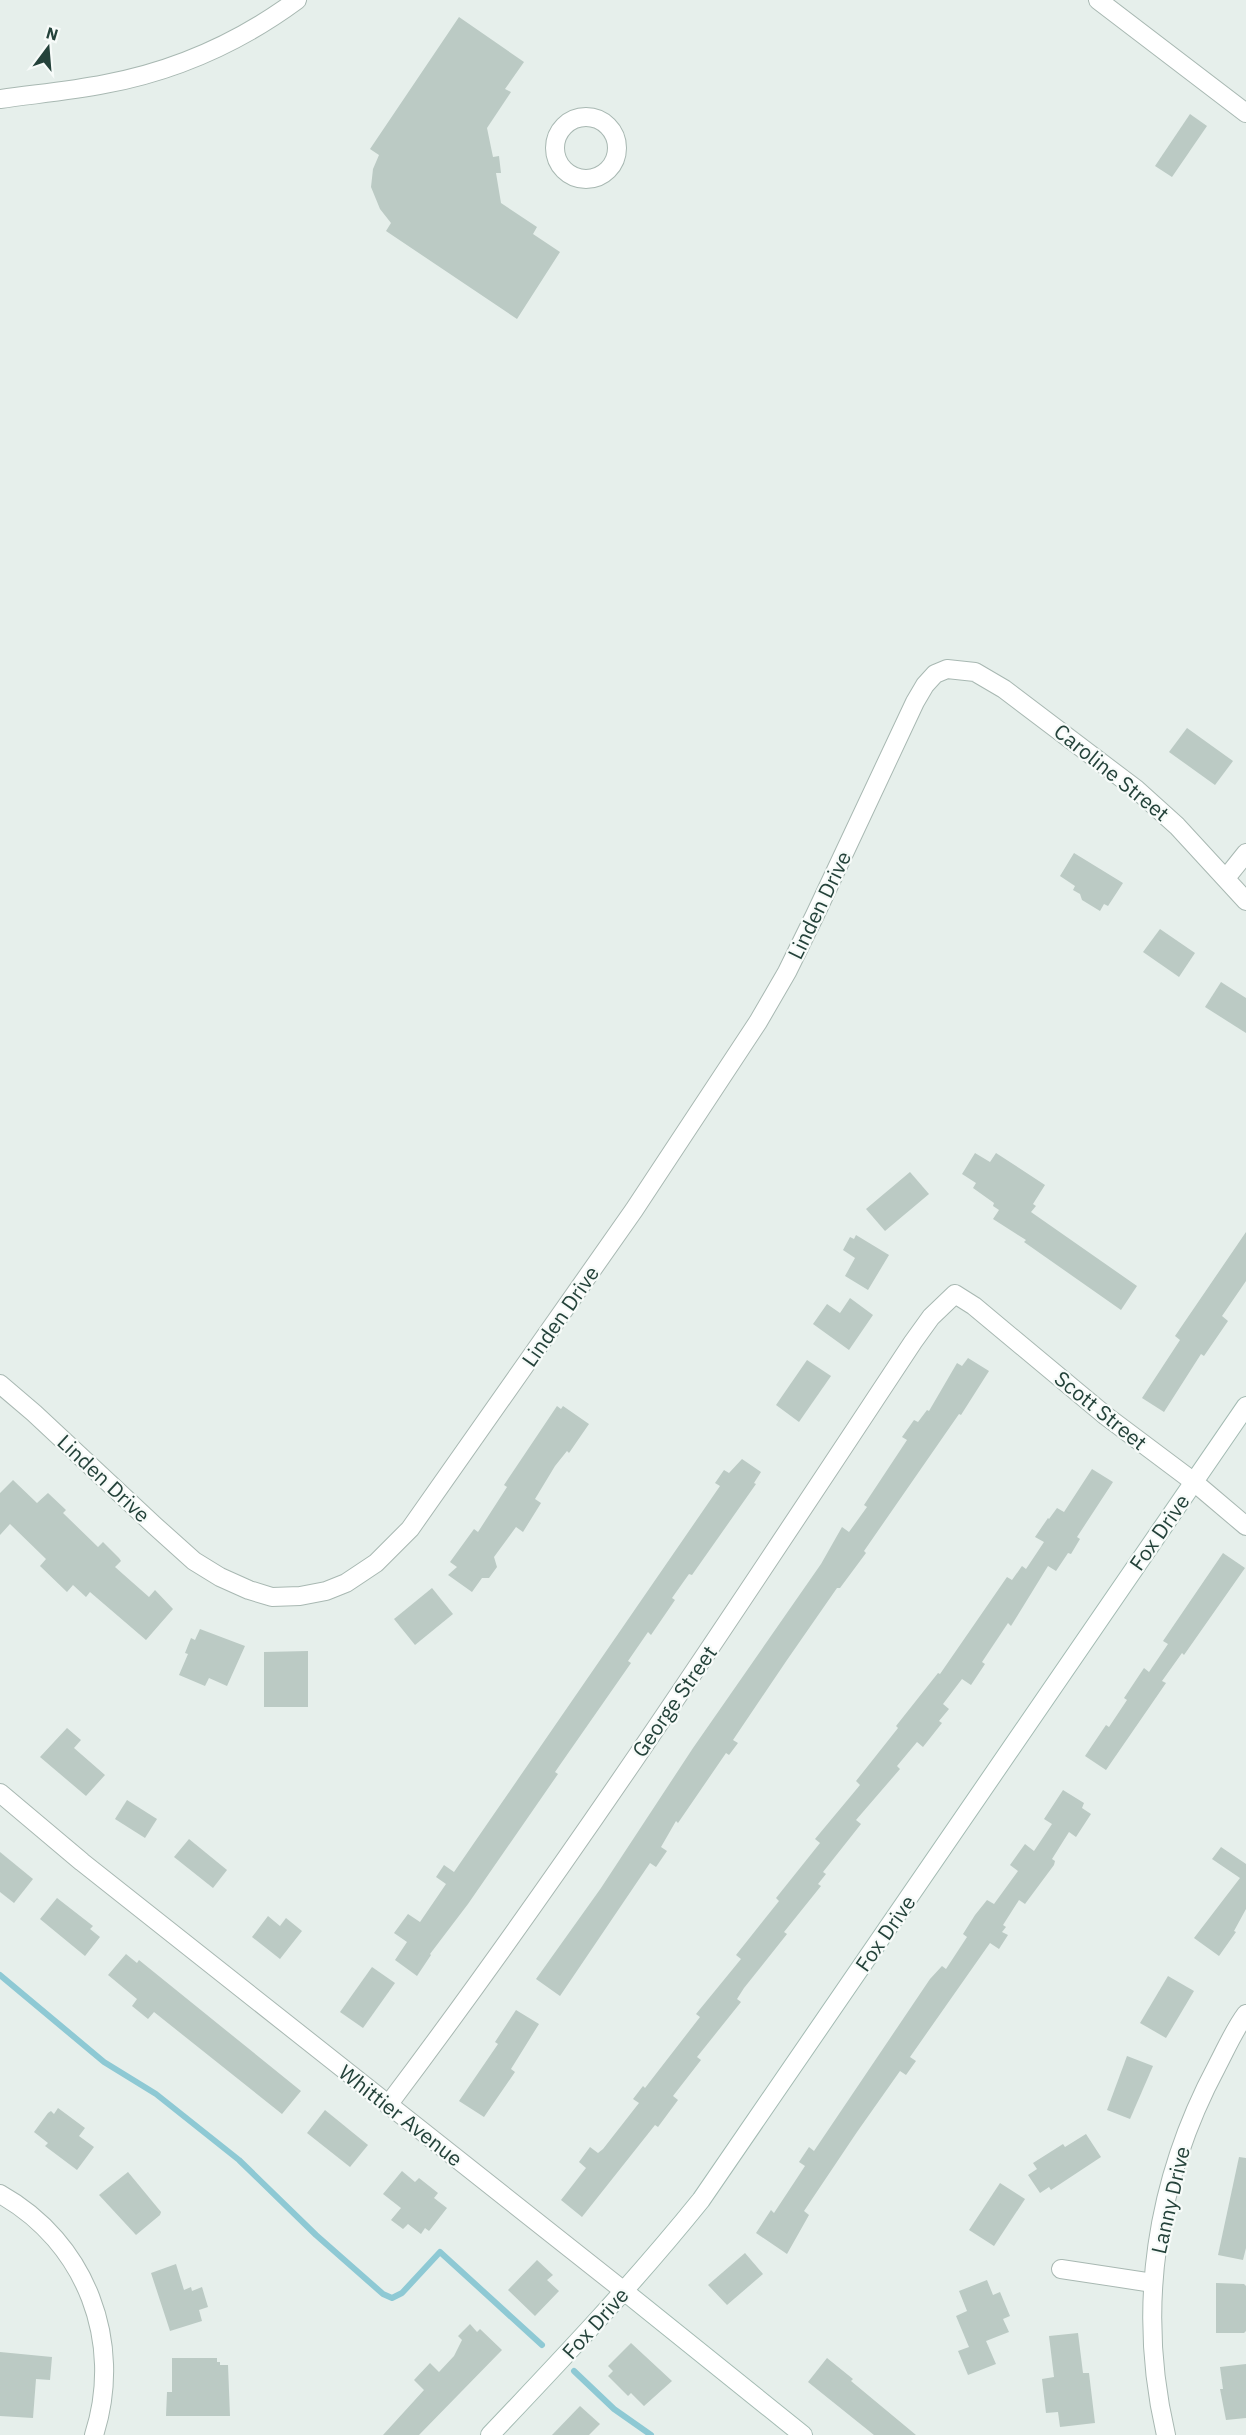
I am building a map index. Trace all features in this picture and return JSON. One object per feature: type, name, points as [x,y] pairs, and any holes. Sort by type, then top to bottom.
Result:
[{"type":"street","points":[[0,99],[104,85],[149,74],[201,56],[241,36],[297,0]]},
{"type":"street","points":[[1098,0],[1246,113]]},
{"type":"street","name":"Linden Drive","points":[[0,1384],[194,1561],[220,1577],[272,1597],[300,1596],[326,1591],[346,1583],[376,1563],[410,1529],[522,1371],[634,1209],[758,1022],[787,972],[925,685],[934,674],[947,669],[959,669]]},
{"type":"street","name":"Caroline Street","points":[[959,669],[975,672],[1004,689],[1136,789],[1177,825],[1246,901]]},
{"type":"street","points":[[1226,878],[1246,853]]},
{"type":"street","name":"Scott Street","points":[[955,1294],[974,1306],[1106,1416],[1194,1482],[1246,1526]]},
{"type":"street","name":"George Street","points":[[388,2105],[466,2001],[678,1697],[913,1342],[931,1317],[955,1294]]},
{"type":"street","name":"Fox Drive","points":[[490,2435],[624,2291],[701,2200],[1246,1406]]},
{"type":"street","name":"Whittier Avenue","points":[[0,1793],[82,1862],[803,2435]]},
{"type":"street","name":"Lanny Drive","points":[[1166,2435],[1154,2370],[1155,2248],[1160,2221],[1171,2177],[1188,2128],[1207,2084],[1246,2014]]},
{"type":"street","points":[[0,2194],[41,2225],[64,2250],[83,2277],[93,2298],[101,2333],[104,2362],[104,2391],[94,2435]]},
{"type":"street","points":[[1061,2269],[1154,2283]]},
{"type":"building","points":[[459,17],[524,62],[505,89],[511,92],[487,128],[493,157],[499,156],[501,173],[496,173],[501,203],[537,227],[533,234],[560,252],[517,319],[386,231],[391,223],[380,209],[371,187],[373,169],[379,155],[370,149]]},
{"type":"building","points":[[1190,114],[1207,126],[1172,177],[1155,166]]},
{"type":"building","points":[[1187,728],[1233,761],[1215,785],[1169,752]]},
{"type":"building","points":[[1074,853],[1123,883],[1108,906],[1104,904],[1100,911],[1082,900],[1080,894],[1073,890],[1075,886],[1060,876]]},
{"type":"building","points":[[1160,929],[1195,953],[1179,977],[1143,952]]},
{"type":"building","points":[[1221,982],[1246,998],[1246,1033],[1205,1007]]},
{"type":"building","points":[[975,1153],[990,1162],[996,1153],[1045,1185],[1033,1204],[1036,1206],[1031,1212],[1137,1286],[1121,1310],[1024,1242],[1026,1240],[993,1219],[999,1210],[993,1206],[994,1203],[973,1188],[976,1183],[962,1174]]},
{"type":"building","points":[[910,1172],[929,1194],[885,1231],[866,1209]]},
{"type":"building","points":[[1246,1232],[1246,1281],[1222,1316],[1228,1321],[1204,1356],[1201,1354],[1164,1412],[1142,1398],[1180,1340],[1175,1336]]},
{"type":"building","points":[[856,1235],[889,1255],[868,1290],[845,1276],[855,1258],[843,1250],[850,1237],[854,1239]]},
{"type":"building","points":[[850,1298],[873,1315],[849,1350],[813,1324],[827,1304],[840,1313]]},
{"type":"building","points":[[968,1358],[989,1371],[961,1415],[959,1414],[864,1551],[866,1553],[840,1588],[837,1588],[787,1660],[733,1740],[738,1743],[729,1755],[726,1753],[678,1823],[676,1821],[661,1847],[667,1851],[656,1867],[650,1863],[560,1996],[536,1979],[601,1888],[693,1748],[821,1564],[842,1527],[849,1532],[867,1507],[864,1505],[907,1440],[902,1437],[914,1420],[918,1422],[927,1410],[929,1411],[957,1363],[962,1366]]},
{"type":"building","points":[[807,1360],[831,1376],[799,1422],[776,1405]]},
{"type":"building","points":[[557,1406],[561,1409],[563,1406],[589,1424],[569,1453],[567,1451],[555,1466],[535,1499],[541,1503],[523,1532],[516,1527],[494,1557],[497,1567],[489,1578],[482,1578],[472,1592],[448,1575],[457,1567],[450,1562],[474,1529],[478,1532],[507,1487],[504,1485]]},
{"type":"building","points":[[742,1459],[761,1472],[754,1483],[756,1484],[692,1575],[689,1574],[672,1598],[675,1600],[651,1635],[648,1632],[628,1661],[631,1663],[555,1772],[558,1774],[468,1904],[430,1954],[417,1976],[395,1960],[407,1942],[394,1933],[408,1914],[420,1922],[446,1884],[436,1877],[444,1865],[454,1872],[720,1486],[715,1483],[724,1470],[729,1473]]},
{"type":"building","points":[[1092,1469],[1113,1482],[1077,1537],[1080,1539],[1071,1554],[1068,1553],[1056,1571],[1048,1566],[1011,1626],[1008,1623],[982,1662],[985,1664],[971,1685],[962,1679],[943,1704],[949,1709],[939,1721],[942,1723],[923,1747],[917,1742],[897,1766],[900,1769],[856,1820],[861,1824],[823,1872],[826,1874],[818,1884],[821,1886],[784,1932],[787,1934],[744,1988],[737,1999],[741,2002],[697,2057],[701,2060],[673,2096],[678,2100],[658,2127],[655,2125],[582,2217],[561,2200],[586,2168],[579,2162],[590,2147],[598,2153],[603,2149],[639,2103],[633,2099],[643,2086],[645,2088],[700,2017],[696,2014],[741,1959],[736,1955],[779,1901],[776,1898],[820,1843],[815,1839],[860,1785],[856,1781],[898,1728],[896,1726],[938,1673],[940,1674],[1007,1577],[1012,1580],[1022,1566],[1026,1569],[1044,1542],[1035,1537],[1057,1508],[1064,1512]]},
{"type":"building","points":[[13,1480],[37,1503],[48,1493],[66,1510],[63,1513],[98,1547],[103,1542],[119,1558],[121,1561],[115,1567],[149,1597],[155,1590],[173,1609],[146,1640],[90,1592],[86,1597],[73,1585],[67,1592],[40,1566],[46,1559],[10,1524],[0,1535],[0,1493]]},
{"type":"building","points":[[1223,1553],[1245,1568],[1184,1655],[1182,1653],[1162,1681],[1166,1683],[1106,1770],[1085,1756],[1106,1725],[1109,1727],[1127,1700],[1124,1698],[1144,1668],[1149,1672],[1168,1644],[1163,1641]]},
{"type":"building","points":[[432,1588],[453,1614],[415,1645],[394,1619]]},
{"type":"building","points":[[200,1629],[245,1646],[227,1686],[209,1678],[205,1686],[179,1675],[188,1654],[185,1653],[191,1638],[195,1640]]},
{"type":"building","points":[[308,1651],[308,1707],[264,1707],[264,1652]]},
{"type":"building","points":[[67,1728],[81,1740],[74,1748],[105,1775],[86,1796],[40,1757]]},
{"type":"building","points":[[1063,1790],[1084,1803],[1082,1808],[1091,1814],[1076,1837],[1069,1832],[1052,1859],[1055,1861],[1054,1865],[1025,1904],[1019,1900],[1003,1925],[1006,1927],[1002,1932],[1008,1935],[999,1949],[990,1943],[910,2057],[916,2061],[906,2075],[900,2071],[857,2132],[804,2211],[809,2215],[787,2254],[756,2233],[771,2210],[774,2213],[805,2166],[799,2162],[809,2147],[814,2151],[930,1979],[942,1966],[946,1969],[967,1937],[963,1934],[975,1915],[987,1900],[994,1904],[1018,1871],[1010,1865],[1025,1844],[1034,1851],[1052,1824],[1044,1819]]},
{"type":"building","points":[[127,1800],[157,1819],[145,1838],[115,1819]]},
{"type":"building","points":[[189,1839],[227,1870],[213,1888],[174,1857]]},
{"type":"building","points":[[1221,1847],[1246,1864],[1246,1909],[1234,1931],[1236,1932],[1219,1956],[1194,1938],[1240,1878],[1212,1859]]},
{"type":"building","points":[[0,1852],[33,1879],[14,1903],[0,1892]]},
{"type":"building","points":[[57,1898],[93,1926],[90,1929],[100,1937],[85,1956],[40,1919]]},
{"type":"building","points":[[268,1916],[280,1926],[286,1918],[302,1931],[280,1959],[252,1937]]},
{"type":"building","points":[[126,1954],[137,1963],[139,1960],[301,2091],[282,2114],[154,2012],[148,2019],[132,2006],[137,1999],[108,1975]]},
{"type":"building","points":[[372,1967],[395,1983],[363,2028],[340,2012]]},
{"type":"building","points":[[1168,1976],[1194,1991],[1166,2038],[1140,2023]]},
{"type":"building","points":[[516,2010],[539,2024],[511,2069],[515,2072],[484,2117],[459,2101],[498,2044],[495,2042]]},
{"type":"building","points":[[1127,2056],[1153,2066],[1130,2119],[1107,2110]]},
{"type":"building","points":[[58,2108],[85,2128],[79,2136],[94,2147],[77,2170],[45,2146],[48,2143],[34,2132],[48,2113],[51,2111],[54,2114]]},
{"type":"building","points":[[325,2110],[368,2145],[350,2167],[307,2133]]},
{"type":"building","points":[[1086,2134],[1101,2157],[1051,2190],[1049,2187],[1040,2193],[1028,2175],[1037,2169],[1033,2163],[1063,2144],[1065,2147]]},
{"type":"building","points":[[1239,2157],[1246,2158],[1246,2248],[1243,2260],[1218,2255]]},
{"type":"building","points":[[402,2171],[415,2182],[419,2178],[438,2193],[434,2198],[447,2208],[429,2231],[425,2228],[421,2234],[408,2224],[403,2229],[391,2220],[401,2208],[383,2194]]},
{"type":"building","points":[[128,2172],[161,2212],[136,2235],[99,2195]]},
{"type":"building","points":[[1000,2183],[1025,2199],[994,2246],[969,2230]]},
{"type":"building","points":[[745,2253],[763,2274],[727,2305],[708,2285]]},
{"type":"building","points":[[537,2260],[553,2275],[547,2280],[559,2291],[535,2316],[508,2290]]},
{"type":"building","points":[[176,2264],[184,2290],[191,2287],[192,2291],[202,2287],[208,2307],[199,2310],[202,2321],[170,2331],[151,2273]]},
{"type":"building","points":[[987,2280],[993,2295],[1000,2292],[1010,2316],[1003,2319],[1009,2332],[986,2341],[996,2364],[968,2375],[958,2351],[969,2347],[956,2316],[967,2311],[959,2291]]},
{"type":"building","points":[[1216,2283],[1246,2286],[1246,2331],[1244,2333],[1216,2333]]},
{"type":"building","points":[[470,2324],[477,2332],[480,2329],[502,2350],[419,2435],[383,2435],[424,2390],[414,2380],[430,2363],[439,2372],[454,2356],[462,2340],[458,2336]]},
{"type":"building","points":[[1078,2333],[1083,2373],[1089,2373],[1095,2423],[1060,2427],[1058,2412],[1046,2413],[1042,2379],[1054,2377],[1049,2336]]},
{"type":"building","points":[[631,2343],[672,2381],[644,2406],[631,2393],[628,2396],[608,2376],[613,2371],[608,2366]]},
{"type":"building","points":[[0,2352],[52,2357],[50,2380],[36,2379],[33,2418],[0,2416]]},
{"type":"building","points":[[172,2358],[217,2358],[220,2365],[228,2365],[230,2416],[166,2416],[167,2392],[172,2392]]},
{"type":"building","points":[[827,2358],[916,2435],[874,2435],[808,2382]]},
{"type":"building","points":[[1246,2364],[1246,2418],[1226,2420],[1220,2389],[1223,2389],[1220,2367]]},
{"type":"building","points":[[580,2406],[600,2424],[589,2435],[552,2435]]},
{"type":"waterway","points":[[0,1975],[104,2062],[156,2094],[239,2160],[316,2235],[383,2294],[392,2298],[402,2293],[440,2252],[542,2345]]},
{"type":"waterway","points":[[574,2371],[614,2409],[651,2435]]}]
